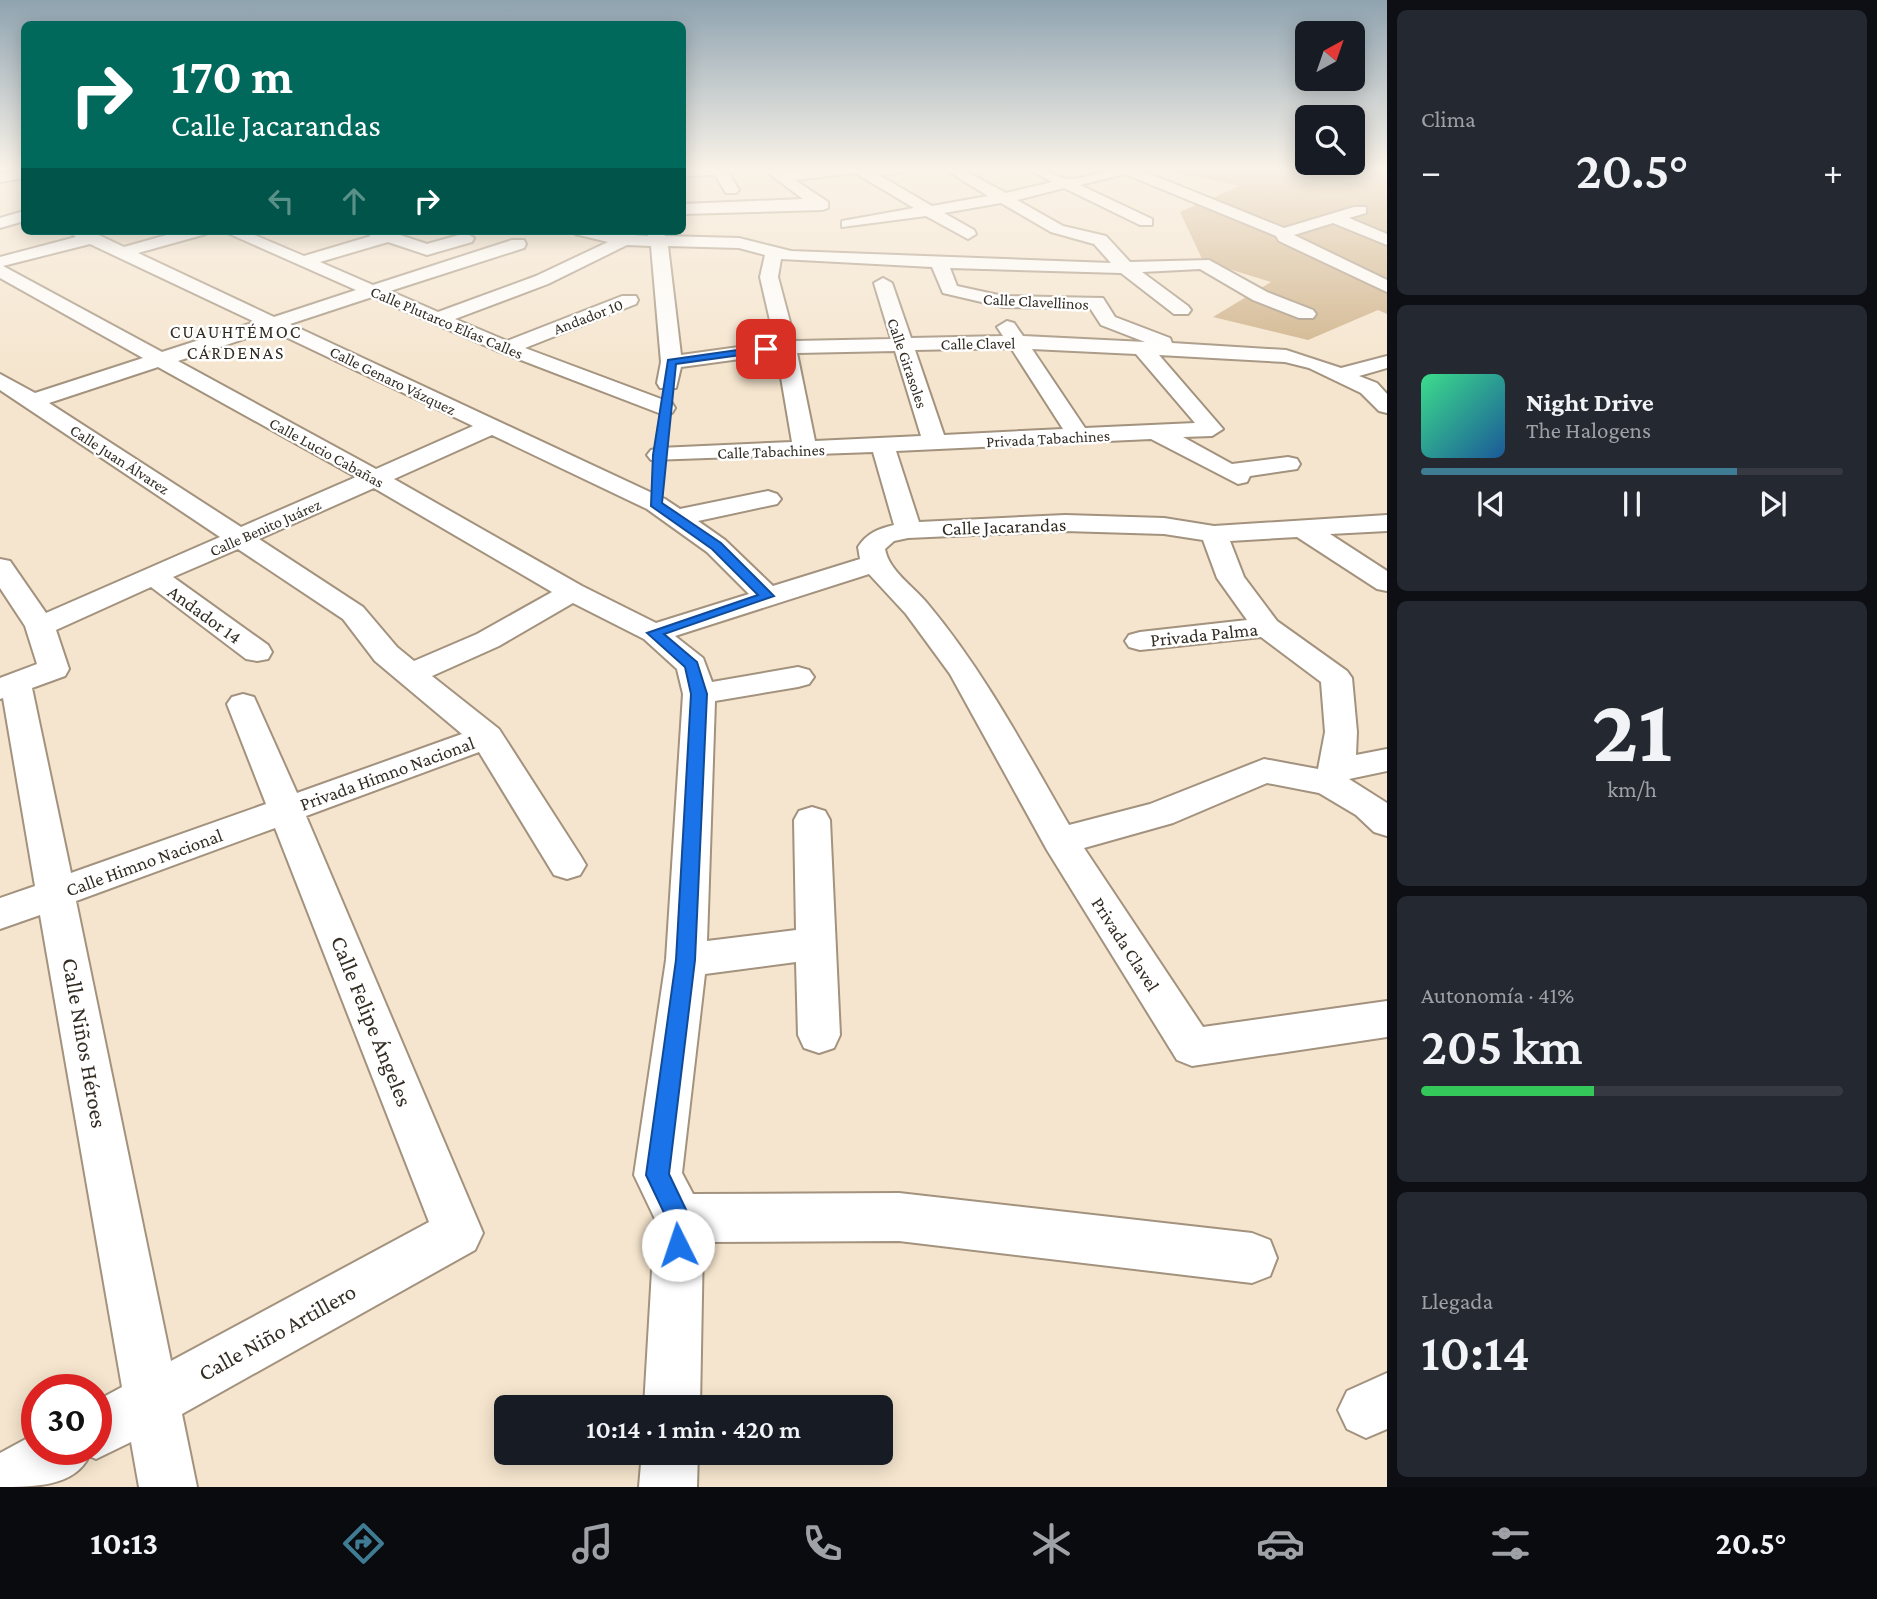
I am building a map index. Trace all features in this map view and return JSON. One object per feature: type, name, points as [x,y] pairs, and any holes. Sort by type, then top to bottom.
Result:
[{"type":"street","points":[[0,261],[77,236]]},
{"type":"street","name":"Calle Genaro Vázquez","points":[[89,236],[666,511],[716,546],[767,596]]},
{"type":"street","points":[[123,252],[180,236]]},
{"type":"street","name":"Calle Plutarco Elías Calles","points":[[244,236],[507,348],[664,408]]},
{"type":"street","points":[[305,261],[372,236]]},
{"type":"street","points":[[386,236],[427,250],[470,236]]},
{"type":"street","points":[[607,236],[624,240]]},
{"type":"street","points":[[439,318],[542,280],[624,240],[647,236]]},
{"type":"street","points":[[656,236],[671,362],[659,455],[666,511],[768,499]]},
{"type":"street","points":[[670,236],[739,243],[774,253],[939,262],[1126,268],[1203,264],[1259,296],[1306,314]]},
{"type":"street","points":[[863,236],[866,239]]},
{"type":"street","points":[[1086,236],[1100,240],[1126,268],[1181,310]]},
{"type":"street","points":[[1285,236],[1387,286]]},
{"type":"street","points":[[32,401],[518,244]]},
{"type":"street","points":[[774,253],[769,276],[786,347],[805,449]]},
{"type":"street","name":"Calle Clavellinos","points":[[939,262],[949,289],[968,297],[1096,302],[1108,321],[1181,350]]},
{"type":"street","name":"Calle Lucio Cabañas","points":[[0,271],[375,478],[572,592],[654,633],[692,665],[699,694]]},
{"type":"street","name":"Calle Girasoles","points":[[883,283],[935,443]]},
{"type":"street","name":"Andador 10","points":[[507,348],[629,300]]},
{"type":"street","points":[[992,300],[1015,342],[1079,436]]},
{"type":"street","name":"Calle Clavel","points":[[671,362],[786,347],[1015,342],[1286,356],[1341,374],[1369,388],[1387,406]]},
{"type":"street","name":"Privada Tabachines","points":[[883,446],[1212,429],[1143,349]]},
{"type":"street","points":[[1341,374],[1387,362]]},
{"type":"street","name":"Calle Juan Álvarez","points":[[0,380],[354,613],[386,654],[487,737],[567,865]]},
{"type":"street","name":"Calle Benito Juárez","points":[[40,626],[491,427]]},
{"type":"street","points":[[1158,433],[1233,474],[1288,464]]},
{"type":"street","points":[[883,446],[908,530]]},
{"type":"street","name":"Calle Tabachines","points":[[659,455],[883,446]]},
{"type":"street","name":"Calle Jacarandas","points":[[874,563],[871,547],[885,535],[908,530],[1065,523],[1164,526],[1214,534],[1387,523]]},
{"type":"street","points":[[1303,530],[1387,583]]},
{"type":"street","points":[[1214,534],[1231,578],[1267,627],[1336,678],[1341,735],[1333,776]]},
{"type":"street","points":[[654,633],[874,563],[916,608],[964,671],[1060,841],[1160,814],[1264,771],[1333,776],[1387,760]]},
{"type":"street","points":[[0,566],[40,626]]},
{"type":"street","name":"Andador 14","points":[[153,576],[257,652]]},
{"type":"street","points":[[411,674],[488,640],[572,592]]},
{"type":"street","name":"Calle Niños Héroes","points":[[40,626],[54,669],[8,686],[57,893],[168,1487]]},
{"type":"street","name":"Privada Palma","points":[[1140,641],[1267,627]]},
{"type":"street","points":[[672,1395],[679,1218],[658,1175],[686,960],[699,694],[798,677]]},
{"type":"street","name":"Calle Felipe Ángeles","points":[[243,704],[458,1233]]},
{"type":"street","name":"Privada Himno Nacional","points":[[287,810],[487,737]]},
{"type":"street","points":[[1333,776],[1387,822]]},
{"type":"street","name":"Calle Himno Nacional","points":[[0,914],[287,810]]},
{"type":"street","points":[[812,820],[819,1035]]},
{"type":"street","name":"Privada Clavel","points":[[1060,841],[1192,1047],[1387,1019]]},
{"type":"street","points":[[686,960],[815,944]]},
{"type":"street","points":[[679,1218],[899,1217],[1252,1258]]},
{"type":"street","name":"Calle Niño Artillero","points":[[112,1422],[458,1233]]},
{"type":"street","points":[[0,1484],[35,1465]]},
{"type":"street","points":[[668,1487],[669,1465]]},
{"type":"shaded area","points":[[1191,236],[1387,236],[1387,314],[1378,310],[1308,340],[1213,317],[1271,282],[1203,261]]},
{"type":"district","name":"CUAUHTÉMOC CÁRDENAS","points":[[236,342]]},
{"type":"route","points":[[678,1245],[679,1218],[658,1175],[686,960],[699,694],[692,665],[654,633],[767,596],[716,546],[656,504],[659,455],[671,362],[766,349]]}]
